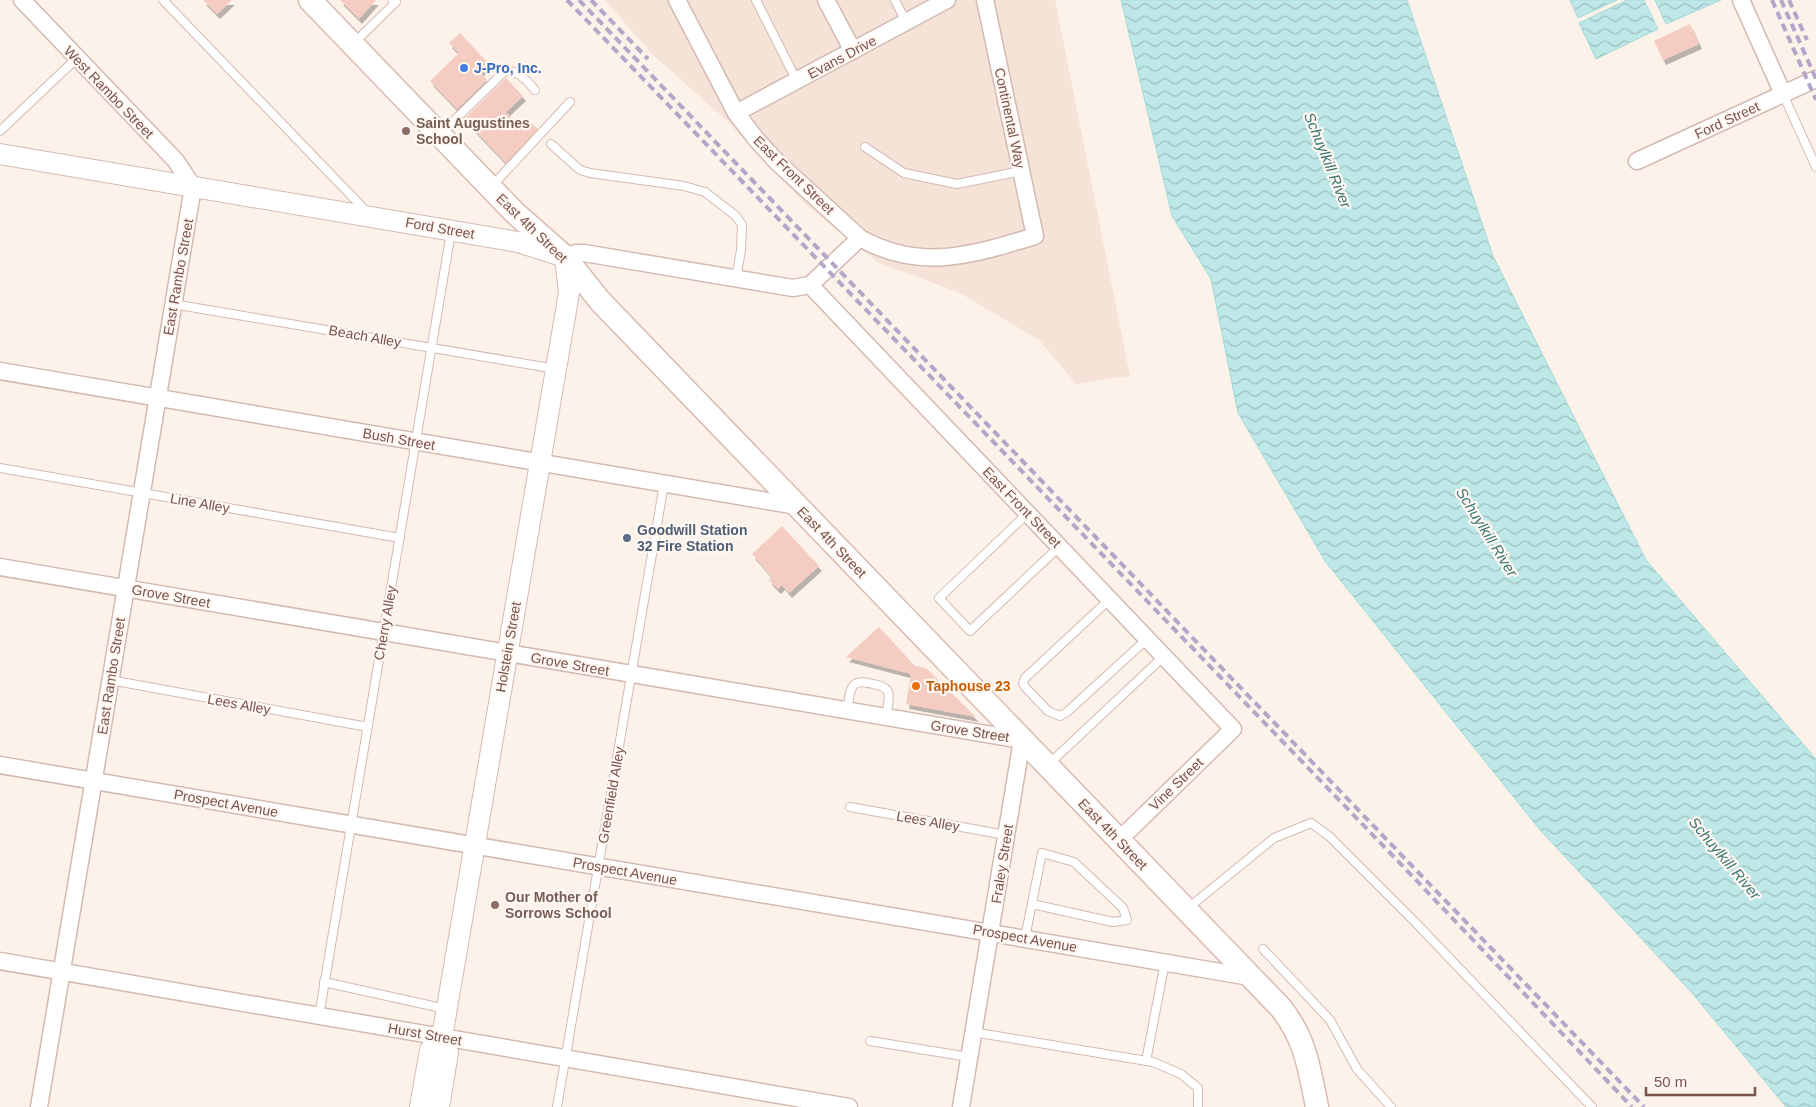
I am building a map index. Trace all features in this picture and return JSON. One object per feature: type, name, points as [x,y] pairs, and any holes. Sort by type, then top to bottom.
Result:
[{"type":"main road","name":"East 4th Street","points":[[310,0],[514,213],[565,257],[600,301],[1281,1008],[1298,1031],[1318,1107]]},
{"type":"street","name":"West Rambo Street","points":[[22,0],[176,161],[193,187]]},
{"type":"street","name":"East Front Street","points":[[677,0],[736,113],[777,162],[860,238],[876,247],[910,256],[930,258],[989,250],[1035,236]]},
{"type":"street","points":[[826,0],[853,50]]},
{"type":"street","name":"Evans Drive","points":[[736,113],[947,0]]},
{"type":"street","name":"Continental Way","points":[[985,0],[1035,236]]},
{"type":"street","points":[[1741,0],[1783,94]]},
{"type":"street","name":"Ford Street","points":[[1637,161],[1816,79]]},
{"type":"street","name":"Ford Street","points":[[0,154],[518,242],[565,257],[576,253],[584,253],[793,288],[810,286]]},
{"type":"street","name":"East Rambo Street","points":[[39,1107],[193,187]]},
{"type":"street","points":[[810,286],[860,238]]},
{"type":"street","name":"Holstein Street","points":[[439,1107],[448,1053],[442,1037],[446,1009],[569,294],[565,257]]},
{"type":"street","name":"East Front Street","points":[[810,286],[1234,728]]},
{"type":"street","name":"Bush Street","points":[[0,371],[797,506]]},
{"type":"street","name":"Grove Street","points":[[0,567],[1022,740]]},
{"type":"street","name":"Vine Street","points":[[1119,840],[1234,728]]},
{"type":"street","name":"Fraley Street","points":[[961,1107],[1022,740]]},
{"type":"street","name":"Prospect Avenue","points":[[0,765],[1250,977]]},
{"type":"street","name":"Hurst Street","points":[[0,961],[850,1107]]},
{"type":"street","name":"Holstein Street","points":[[420,1107],[430,1050],[442,1037]]},
{"type":"lane","points":[[163,0],[371,217]]},
{"type":"lane","points":[[353,44],[396,2],[393,0]]},
{"type":"lane","points":[[756,0],[798,80]]},
{"type":"lane","points":[[895,0],[906,22]]},
{"type":"lane","points":[[0,131],[77,58]]},
{"type":"lane","points":[[439,134],[504,72],[516,73],[535,90]]},
{"type":"lane","points":[[1783,94],[1816,168]]},
{"type":"lane","points":[[491,188],[570,102]]},
{"type":"lane","points":[[550,144],[580,170],[684,186],[705,192],[736,216],[742,225],[741,250],[736,279]]},
{"type":"lane","points":[[865,147],[904,173],[957,184],[1021,171]]},
{"type":"lane","name":"Cherry Alley","points":[[319,1016],[452,230]]},
{"type":"lane","name":"Beach Alley","points":[[174,304],[556,369]]},
{"type":"lane","name":"Line Alley","points":[[0,468],[400,538]]},
{"type":"lane","name":"Greenfield Alley","points":[[557,1107],[664,484]]},
{"type":"lane","points":[[1028,514],[939,598],[970,631],[1060,547]]},
{"type":"lane","points":[[1110,599],[1025,678],[1023,683],[1025,687],[1048,712],[1060,716],[1067,712],[1147,638]]},
{"type":"lane","points":[[1048,766],[1164,656]]},
{"type":"lane","name":"Lees Alley","points":[[110,680],[368,727]]},
{"type":"lane","points":[[847,710],[851,688],[856,682],[862,681],[884,687],[888,690],[886,717]]},
{"type":"lane","name":"Lees Alley","points":[[850,806],[1006,835]]},
{"type":"lane","points":[[1185,910],[1274,838],[1311,823],[1329,836],[1408,914],[1592,1107]]},
{"type":"lane","points":[[1025,938],[1042,853],[1074,862],[1123,908],[1127,920],[1113,922],[1032,904]]},
{"type":"lane","points":[[1263,948],[1330,1020],[1357,1069],[1390,1107]]},
{"type":"lane","points":[[1146,1061],[1165,962]]},
{"type":"lane","points":[[324,982],[446,1009]]},
{"type":"lane","points":[[973,1032],[1153,1062],[1181,1074],[1198,1088],[1198,1107]]},
{"type":"lane","points":[[870,1042],[969,1057]]},
{"type":"shaded area","points":[[605,0],[1055,0],[1130,376],[1076,384],[1039,340],[960,293],[877,262],[806,205],[724,118],[653,55]]},
{"type":"water","name":"Schuylkill River","points":[[1121,0],[1407,0],[1493,256],[1646,560],[1816,759],[1816,1107],[1786,1107],[1693,994],[1540,830],[1325,561],[1238,413],[1211,279],[1172,216]]},
{"type":"water","points":[[1570,0],[1617,0],[1578,18]]},
{"type":"water","points":[[1627,0],[1644,0],[1658,29],[1596,59],[1579,23]]},
{"type":"water","points":[[1655,0],[1721,0],[1666,24]]},
{"type":"building","points":[[203,0],[232,0],[217,14]]},
{"type":"building","points":[[340,0],[376,0],[359,19]]},
{"type":"building","points":[[1690,24],[1699,44],[1663,60],[1654,41]]},
{"type":"building","name":"J-Pro, Inc.","points":[[460,33],[489,64],[480,72],[487,80],[457,109],[430,81],[459,53],[449,43]]},
{"type":"building","points":[[506,78],[523,96],[506,112],[524,131],[531,123],[538,129],[506,163],[464,119]]},
{"type":"building","points":[[782,526],[819,566],[789,593],[782,585],[778,589],[769,580],[772,577],[752,554]]},
{"type":"building","points":[[879,627],[915,666],[926,668],[976,717],[906,704],[911,674],[846,657]]},
{"type":"railway","points":[[567,0],[1396,859],[1632,1107]]},
{"type":"railway","points":[[579,0],[1644,1107]]},
{"type":"railway","points":[[591,0],[648,59]]},
{"type":"railway","points":[[1772,0],[1816,100]]},
{"type":"railway","points":[[1781,0],[1816,79]]},
{"type":"railway","points":[[1789,0],[1807,40]]},
{"type":"place","name":"J-Pro, Inc.","points":[[464,68]]},
{"type":"place","name":"Saint Augustines School","points":[[406,131]]},
{"type":"place","name":"Goodwill Station 32 Fire Station","points":[[627,538]]},
{"type":"place","name":"Taphouse 23","points":[[916,686]]},
{"type":"place","name":"Our Mother of Sorrows School","points":[[495,905]]}]
